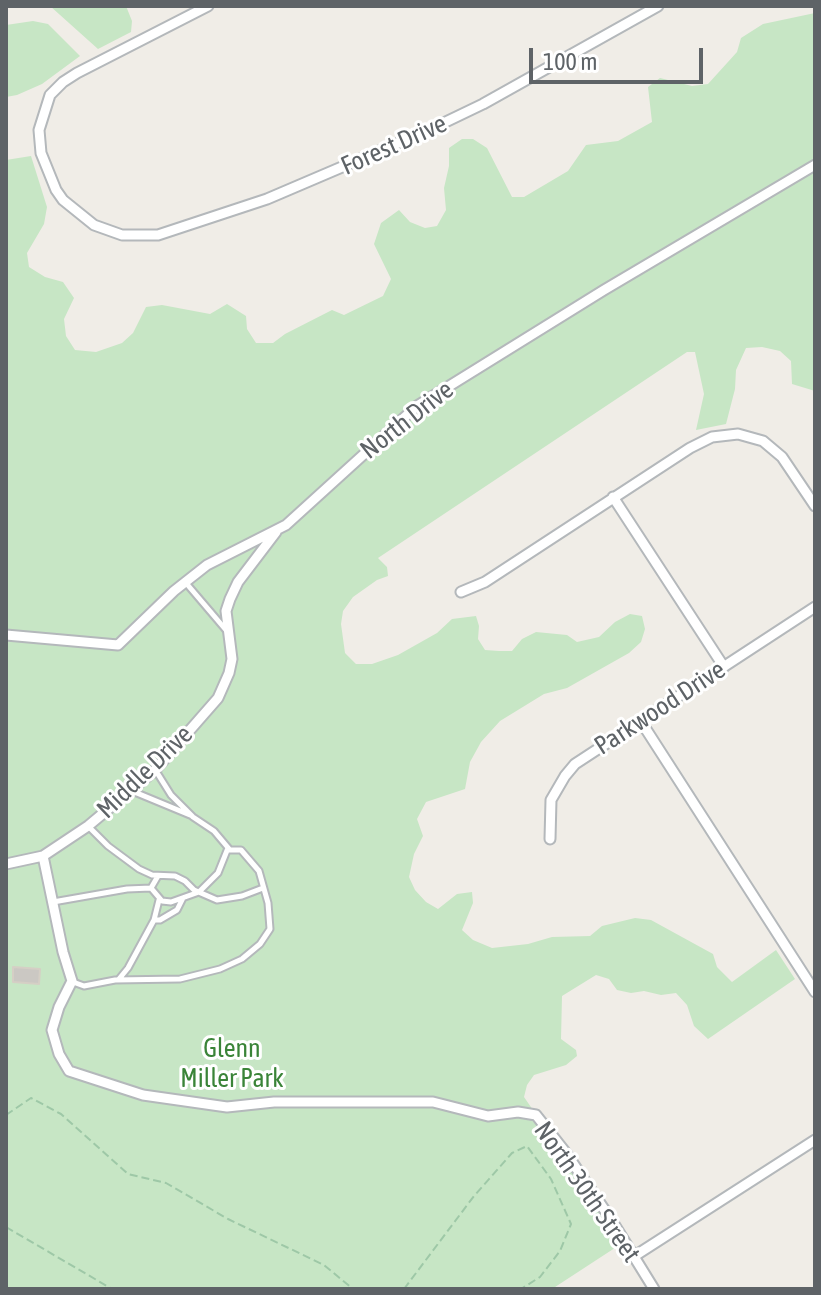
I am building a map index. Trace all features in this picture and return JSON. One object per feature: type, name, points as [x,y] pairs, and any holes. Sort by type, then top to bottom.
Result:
[{"type":"street","name":"Forest Drive","points":[[208,6],[63,82],[50,95],[42,112],[39,130],[41,153],[56,190],[82,218],[112,232],[147,236],[171,232],[308,182],[483,104],[658,6]]},
{"type":"street","name":"North Drive","points":[[6,635],[118,645],[186,582],[219,558],[255,538],[276,532],[417,406],[815,165]]},
{"type":"street","points":[[461,592],[485,582],[613,497],[712,437],[738,434],[763,441],[782,457],[815,506]]},
{"type":"street","points":[[613,497],[724,667]]},
{"type":"street","name":"Middle Drive","points":[[6,864],[43,856],[88,826],[155,770],[218,698],[232,659],[226,611],[230,599],[238,582],[276,532]]},
{"type":"street","name":"Parkwood Drive","points":[[550,839],[551,800],[575,764],[815,607]]},
{"type":"street","points":[[640,720],[815,992]]},
{"type":"street","points":[[43,856],[72,981]]},
{"type":"street","name":"North 30th Street","points":[[72,981],[52,1030],[59,1054],[69,1071],[143,1095],[227,1107],[274,1102],[433,1102],[488,1116],[518,1112],[536,1115],[566,1153],[654,1289]]},
{"type":"street","points":[[633,1257],[815,1140]]},
{"type":"lane","points":[[186,582],[229,634]]},
{"type":"lane","points":[[155,770],[171,795],[193,817]]},
{"type":"lane","points":[[72,981],[84,986],[118,980],[180,979],[220,969],[242,959],[260,944],[270,929],[268,903],[259,871],[241,850],[230,850],[214,831],[193,817],[132,791]]},
{"type":"lane","points":[[88,826],[131,863],[152,875],[175,876],[217,900],[242,896],[263,888]]},
{"type":"lane","points":[[151,888],[160,899],[171,902],[199,892],[218,873],[228,847]]},
{"type":"lane","points":[[151,888],[158,876]]},
{"type":"lane","points":[[52,902],[151,888]]},
{"type":"lane","points":[[154,920],[177,910],[183,898]]},
{"type":"lane","points":[[118,980],[128,968],[154,920],[160,899]]},
{"type":"path","points":[[6,1115],[31,1098],[61,1114],[128,1174],[166,1183],[228,1219],[324,1265],[353,1289]]},
{"type":"path","points":[[404,1289],[474,1196],[512,1153],[527,1146],[551,1179],[571,1224],[554,1260],[540,1277],[521,1289]]},
{"type":"path","points":[[6,1227],[112,1289]]},
{"type":"green space","points":[[50,6],[126,6],[132,21],[131,32],[98,49]]},
{"type":"green space","name":"Glenn Miller Park","points":[[815,13],[815,391],[792,384],[791,361],[780,351],[762,347],[746,348],[736,370],[735,389],[726,424],[696,430],[704,394],[695,352],[687,352],[378,558],[387,567],[388,576],[353,597],[343,611],[341,624],[345,653],[356,664],[372,664],[398,655],[437,633],[452,619],[476,616],[478,639],[485,650],[512,651],[522,639],[536,632],[567,635],[577,642],[599,637],[615,622],[630,614],[642,616],[645,629],[641,642],[629,653],[567,688],[544,694],[500,721],[481,742],[470,762],[465,789],[426,802],[417,819],[423,836],[414,854],[409,877],[415,890],[438,909],[457,894],[472,892],[473,903],[462,930],[473,940],[492,948],[528,944],[552,937],[590,936],[602,926],[635,918],[651,920],[713,954],[717,967],[732,982],[776,950],[795,979],[708,1039],[694,1026],[687,1005],[676,993],[661,995],[617,990],[609,979],[596,975],[562,996],[561,1039],[576,1050],[577,1056],[566,1065],[534,1075],[524,1097],[624,1242],[552,1289],[6,1289],[6,160],[31,156],[47,207],[44,224],[27,253],[29,267],[45,277],[63,282],[74,298],[64,319],[66,336],[75,350],[96,352],[122,343],[133,333],[146,307],[162,305],[210,314],[227,304],[246,316],[247,329],[256,343],[273,343],[332,310],[344,315],[383,296],[391,279],[374,244],[381,223],[399,210],[410,222],[425,228],[437,226],[446,210],[444,188],[449,148],[462,139],[473,139],[487,148],[512,197],[524,197],[568,171],[586,145],[618,141],[652,122],[648,87],[660,78],[692,86],[708,84],[737,52],[741,38],[763,24]]},
{"type":"green space","points":[[33,21],[48,24],[80,56],[42,84],[6,97],[6,25]]},
{"type":"building","points":[[13,967],[40,969],[39,984],[13,982]]}]
